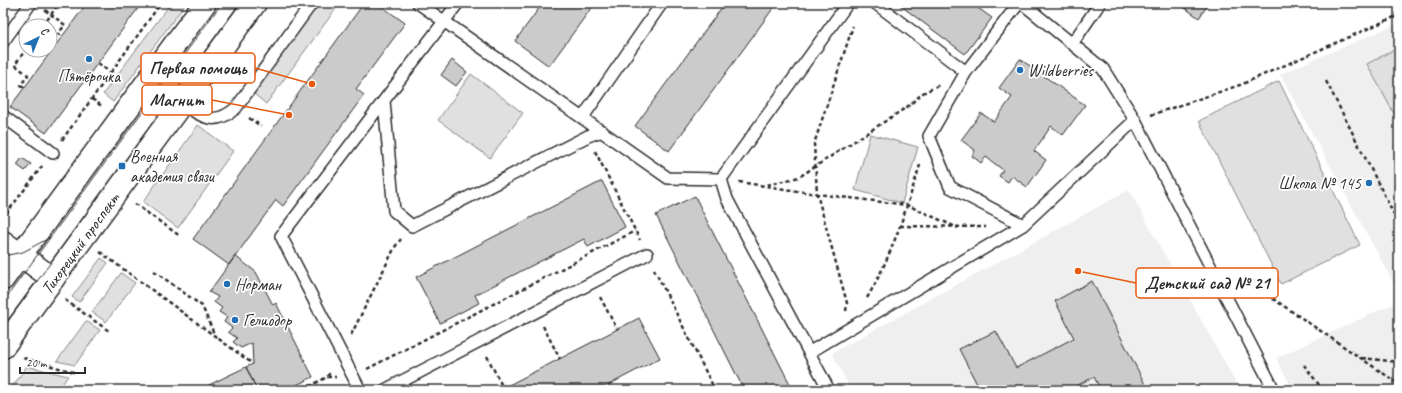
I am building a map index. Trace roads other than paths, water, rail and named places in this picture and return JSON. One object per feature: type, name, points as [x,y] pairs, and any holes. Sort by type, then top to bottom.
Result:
[{"type":"main road","points":[[3,279],[205,3]]},
{"type":"main road","name":"Тихорецкий проспект","points":[[3,347],[255,3]]},
{"type":"main road","points":[[3,242],[53,279]]},
{"type":"lane","points":[[182,103],[206,118],[216,119],[227,116],[236,108],[312,3]]},
{"type":"lane","points":[[418,3],[583,117],[668,178],[721,179]]},
{"type":"lane","points":[[360,390],[281,236],[458,3]]},
{"type":"lane","points":[[583,117],[662,3]]},
{"type":"lane","points":[[721,179],[848,3]]},
{"type":"lane","points":[[875,3],[966,72]]},
{"type":"lane","points":[[1019,3],[966,72],[929,136],[950,187],[1023,225]]},
{"type":"lane","points":[[1022,3],[1103,69],[1136,120],[1274,390]]},
{"type":"lane","points":[[1072,44],[1100,3]]},
{"type":"lane","points":[[3,42],[36,5]]},
{"type":"lane","points":[[384,101],[394,211],[412,226],[588,136],[602,131]]},
{"type":"lane","points":[[3,116],[53,153]]},
{"type":"lane","points":[[810,352],[1023,225],[1136,120]]},
{"type":"lane","points":[[721,179],[727,199],[829,390]]},
{"type":"lane","points":[[385,390],[647,254]]},
{"type":"tram line","points":[[3,302],[222,3]]},
{"type":"tram line","points":[[3,328],[240,3]]},
{"type":"tram line","points":[[3,256],[23,252],[51,237]]},
{"type":"place","name":"Пятёрочка","points":[[89,59]]},
{"type":"place","name":"Wildberries","points":[[1020,70]]},
{"type":"place","name":"Первая помощь","points":[[312,84]]},
{"type":"place","name":"Магнит","points":[[289,115]]},
{"type":"place","name":"Военная академия связи","points":[[122,166]]},
{"type":"place","name":"Школа № 145","points":[[1369,183]]},
{"type":"place","name":"Детский сад № 21","points":[[1078,271]]},
{"type":"place","name":"Норман","points":[[227,284]]},
{"type":"place","name":"Гелиодор","points":[[235,320]]}]
